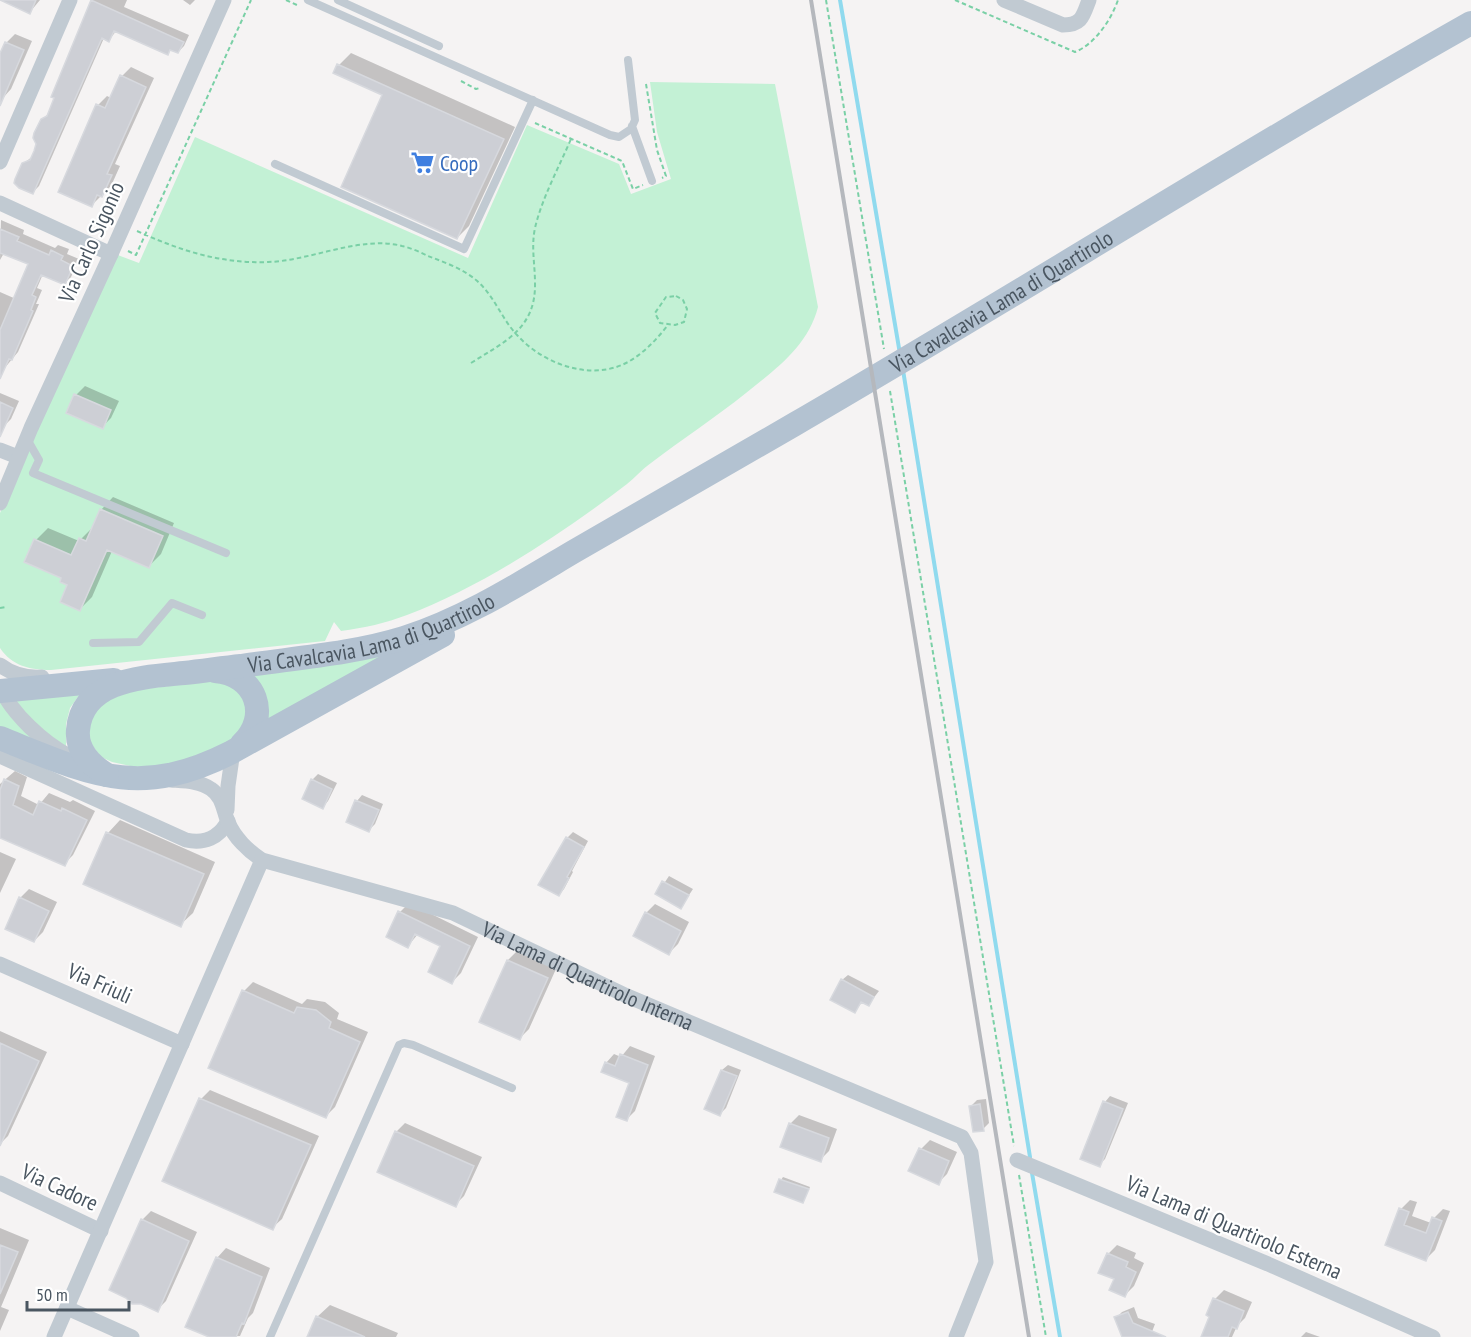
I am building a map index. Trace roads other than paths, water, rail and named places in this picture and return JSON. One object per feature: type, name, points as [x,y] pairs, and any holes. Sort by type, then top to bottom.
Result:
[{"type":"main road","name":"Via Cavalcavia Lama di Quartirolo","points":[[529,578],[492,606],[419,650],[235,749],[191,770],[149,778],[107,775],[87,760],[81,748],[78,728],[82,711],[89,701],[102,691],[133,678],[206,671],[361,649],[405,638],[451,620],[529,578],[925,348],[1170,199],[1471,23]]},
{"type":"main road","name":"Via Cavalcavia Lama di Quartirolo","points":[[206,671],[225,672],[237,676],[248,686],[255,698],[258,714],[255,728],[248,738],[235,749]]},
{"type":"main road","points":[[0,690],[133,678]]},
{"type":"main road","points":[[0,738],[73,767],[107,775]]},
{"type":"street","points":[[0,162],[70,0]]},
{"type":"street","name":"Via Carlo Sigonio","points":[[0,503],[18,457],[224,0]]},
{"type":"street","points":[[1004,0],[1063,25],[1073,25],[1082,19],[1089,0]]},
{"type":"street","points":[[0,203],[113,250]]},
{"type":"street","points":[[0,450],[18,457]]},
{"type":"street","points":[[0,665],[8,671],[30,678],[105,674],[133,678]]},
{"type":"street","points":[[0,690],[23,719],[46,741],[107,775]]},
{"type":"street","points":[[0,756],[186,840],[195,842],[208,840],[223,831],[227,817],[228,786],[235,749]]},
{"type":"street","name":"Via Lama di Quartirolo Interna","points":[[149,778],[191,782],[213,790],[219,797],[227,817],[243,844],[262,860],[453,913],[627,996],[962,1137],[971,1153],[986,1262],[956,1337]]},
{"type":"street","points":[[54,1337],[262,860]]},
{"type":"street","name":"Via Friuli","points":[[0,964],[182,1044]]},
{"type":"street","name":"Via Lama di Quartirolo Esterna","points":[[1017,1160],[1268,1264],[1433,1337]]},
{"type":"street","name":"Via Cadore","points":[[0,1183],[101,1231]]},
{"type":"street","points":[[67,1308],[132,1337]]},
{"type":"lane","points":[[308,0],[619,137],[626,134],[635,120],[627,60]]},
{"type":"lane","points":[[338,0],[439,46]]},
{"type":"lane","points":[[275,164],[464,249],[533,100]]},
{"type":"lane","points":[[633,126],[652,182]]},
{"type":"lane","points":[[27,438],[39,460],[33,473],[226,553]]},
{"type":"lane","points":[[93,643],[139,642],[172,603],[202,615]]},
{"type":"lane","points":[[270,1337],[399,1045],[405,1042],[413,1045],[512,1088]]},
{"type":"waterway","points":[[840,0],[900,354]]},
{"type":"waterway","points":[[903,370],[1030,1157]]},
{"type":"waterway","points":[[1032,1173],[1060,1337]]},
{"type":"railway","points":[[811,0],[1029,1337]]},
{"type":"place","name":"Coop","points":[[422,163]]}]
